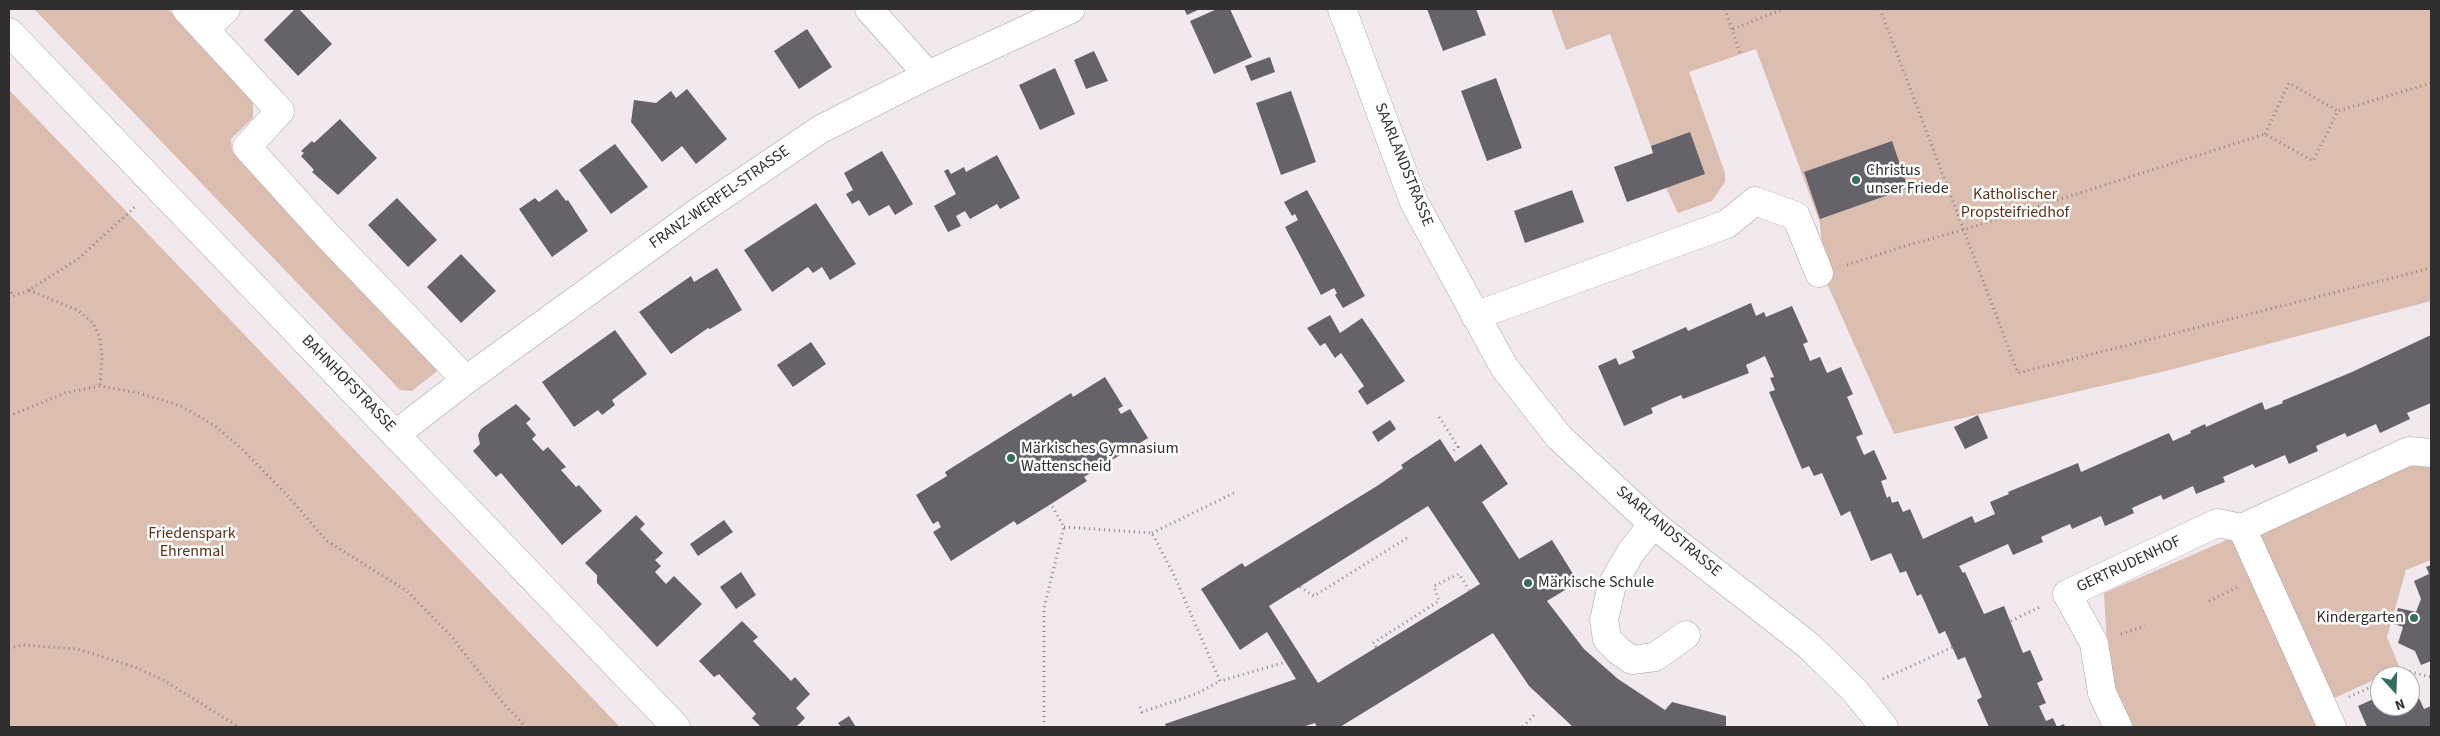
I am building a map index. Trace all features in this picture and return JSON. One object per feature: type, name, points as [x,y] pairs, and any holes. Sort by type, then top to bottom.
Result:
[{"type":"street","points":[[186,9],[206,28],[280,111],[246,147],[324,232],[466,380]]},
{"type":"street","points":[[206,28],[226,9]]},
{"type":"street","points":[[869,9],[928,75]]},
{"type":"street","name":"FRANZ-WERFEL-STRASSE","points":[[396,434],[466,380],[698,212],[821,129],[928,75],[1071,9]]},
{"type":"street","name":"SAARLANDSTRASSE","points":[[1342,9],[1414,202],[1504,367],[1559,437],[1653,524],[1808,645],[1855,692],[1884,727]]},
{"type":"street","name":"BAHNHOFSTRASSE","points":[[12,32],[158,187],[676,727]]},
{"type":"street","points":[[1475,316],[1727,224],[1755,201],[1796,216],[1819,272]]},
{"type":"street","points":[[2332,727],[2242,528],[2409,451],[2431,453]]},
{"type":"street","name":"GERTRUDENHOF","points":[[2118,727],[2102,693],[2094,643],[2067,594],[2217,523],[2242,528]]},
{"type":"street","points":[[1653,524],[1631,552],[1612,585],[1604,620],[1608,639],[1619,651],[1632,660],[1655,657],[1686,635]]},
{"type":"path","points":[[1726,9],[1740,53]]},
{"type":"path","points":[[1733,29],[1783,9]]},
{"type":"path","points":[[1880,9],[2018,374],[2431,268]]},
{"type":"path","points":[[1819,272],[1963,230],[2265,134],[2289,84],[2338,111],[2431,83]]},
{"type":"path","points":[[2265,134],[2313,162],[2338,111]]},
{"type":"path","points":[[9,298],[29,290],[78,259],[158,187]]},
{"type":"path","points":[[9,288],[13,296]]},
{"type":"path","points":[[29,290],[76,310],[93,323],[100,338],[102,358],[100,386]]},
{"type":"path","points":[[9,416],[65,393],[100,386],[139,393],[181,406],[215,426],[272,479],[327,541],[407,591],[450,636],[503,703],[526,727]]},
{"type":"path","points":[[1439,417],[1458,447],[1454,451]]},
{"type":"path","points":[[1064,527],[1152,533],[1236,492]]},
{"type":"path","points":[[1044,727],[1044,608],[1064,527],[1051,504]]},
{"type":"path","points":[[1152,533],[1174,575],[1220,681]]},
{"type":"path","points":[[1300,587],[1314,596],[1407,538]]},
{"type":"path","points":[[1376,647],[1373,643],[1438,601],[1434,586],[1459,574],[1469,590]]},
{"type":"path","points":[[9,648],[23,645],[77,649],[135,667],[163,680],[239,727]]},
{"type":"path","points":[[1855,692],[1953,647]]},
{"type":"path","points":[[1140,707],[1142,712],[1196,694],[1220,681],[1286,662]]},
{"type":"path","points":[[1523,727],[1535,714]]},
{"type":"green space","points":[[34,9],[168,9],[253,97],[253,118],[231,139],[232,151],[440,369],[412,391],[400,390]]},
{"type":"green space","name":"Katholischer Propsteifriedhof","points":[[1551,9],[2431,9],[2431,301],[2166,371],[1894,434],[1825,279],[1820,223],[1756,49],[1689,72],[1725,173],[1725,182],[1712,201],[1678,213],[1666,188],[1610,34],[1566,50]]},
{"type":"green space","name":"Friedenspark Ehrenmal","points":[[9,90],[128,213],[620,727],[9,727]]},
{"type":"green space","points":[[2405,463],[2431,466],[2431,560],[2406,570],[2387,637],[2399,666],[2370,666],[2370,682],[2317,706],[2326,727],[2125,727],[2110,697],[2104,593]]},
{"type":"building","points":[[295,9],[299,9],[332,44],[298,76],[264,40]]},
{"type":"building","points":[[1184,9],[1200,9],[1187,15]]},
{"type":"building","points":[[1217,9],[1230,9],[1252,57],[1214,74],[1190,21]]},
{"type":"building","points":[[1427,9],[1476,9],[1486,35],[1443,51]]},
{"type":"building","points":[[807,29],[832,67],[799,89],[774,51]]},
{"type":"building","points":[[1094,51],[1108,81],[1086,89],[1074,60]]},
{"type":"building","points":[[1270,57],[1275,72],[1251,81],[1245,66]]},
{"type":"building","points":[[1055,68],[1075,114],[1040,130],[1019,85]]},
{"type":"building","points":[[1496,78],[1522,148],[1487,161],[1461,91]]},
{"type":"building","points":[[687,89],[727,139],[696,164],[682,146],[662,162],[631,122],[634,100],[656,103],[671,91],[676,98]]},
{"type":"building","points":[[1291,91],[1316,162],[1281,175],[1256,103]]},
{"type":"building","points":[[340,119],[377,158],[338,195],[312,172],[314,170],[301,156],[304,153],[301,151],[312,141],[314,143]]},
{"type":"building","points":[[1690,132],[1705,174],[1627,202],[1614,167],[1653,153],[1651,146]]},
{"type":"building","name":"Christus unser Friede","points":[[1892,141],[1908,188],[1820,219],[1804,172]]},
{"type":"building","points":[[615,144],[648,187],[611,214],[579,170]]},
{"type":"building","points":[[882,151],[913,204],[895,215],[889,205],[869,216],[859,200],[852,204],[846,194],[853,190],[844,173]]},
{"type":"building","points":[[997,155],[1020,198],[1000,209],[997,204],[970,219],[965,211],[956,216],[961,226],[948,232],[934,206],[956,194],[944,171],[948,169],[951,174],[964,167],[966,172]]},
{"type":"building","points":[[557,189],[566,201],[568,200],[588,231],[552,257],[519,209],[535,198],[539,202]]},
{"type":"building","points":[[1307,190],[1365,296],[1343,308],[1335,295],[1337,293],[1334,288],[1321,295],[1285,227],[1298,220],[1295,214],[1292,216],[1284,202]]},
{"type":"building","points":[[1572,190],[1584,222],[1525,243],[1514,211]]},
{"type":"building","points":[[397,198],[437,240],[408,267],[368,225]]},
{"type":"building","points":[[816,203],[856,264],[830,280],[822,267],[813,273],[808,267],[772,292],[744,250]]},
{"type":"building","points":[[461,254],[496,291],[461,323],[427,287]]},
{"type":"building","points":[[717,268],[742,310],[710,329],[708,328],[671,354],[639,312],[691,276],[694,282]]},
{"type":"building","points":[[1751,303],[1756,316],[1764,312],[1766,317],[1792,306],[1808,342],[1803,344],[1810,361],[1820,357],[1827,373],[1841,367],[1853,394],[1847,397],[1863,434],[1856,437],[1864,455],[1874,450],[1887,479],[1881,481],[1887,498],[1890,496],[1892,503],[1898,501],[1903,512],[1910,509],[1923,539],[1972,516],[1975,523],[1995,514],[1990,502],[2009,494],[2008,492],[2078,463],[2081,472],[2169,433],[2173,441],[2205,424],[2206,427],[2262,402],[2265,410],[2431,335],[2431,403],[2407,413],[2410,419],[2380,433],[2376,424],[2347,437],[2345,433],[2316,446],[2318,451],[2289,464],[2285,455],[2255,468],[2253,464],[2223,477],[2225,482],[2196,494],[2193,486],[2163,500],[2161,495],[2132,508],[2134,513],[2105,526],[2101,516],[2072,529],[2070,524],[2041,537],[2043,542],[2013,555],[2008,544],[1959,566],[1963,573],[1965,572],[1984,614],[2004,606],[2023,653],[2030,650],[2043,680],[2037,683],[2046,703],[2039,706],[2046,721],[2053,718],[2057,727],[1989,727],[1977,700],[1982,697],[1965,657],[1958,660],[1945,631],[1939,634],[1921,594],[1917,596],[1906,571],[1900,573],[1891,553],[1871,561],[1850,511],[1841,516],[1822,473],[1814,476],[1809,466],[1802,469],[1769,392],[1775,390],[1770,378],[1774,377],[1765,356],[1746,365],[1749,373],[1683,399],[1681,395],[1651,408],[1653,413],[1624,426],[1598,366],[1616,358],[1619,365],[1635,358],[1632,351],[1686,327],[1688,331]]},
{"type":"building","points":[[1330,315],[1340,333],[1362,318],[1405,381],[1367,405],[1358,391],[1364,386],[1341,353],[1335,358],[1325,343],[1320,346],[1307,328]]},
{"type":"building","points":[[615,330],[647,374],[612,400],[615,405],[602,415],[598,410],[574,427],[542,382]]},
{"type":"building","points":[[811,342],[826,364],[793,387],[777,365]]},
{"type":"building","points":[[1105,377],[1123,406],[1118,409],[1121,414],[1130,409],[1148,438],[1084,477],[1087,481],[1051,504],[1017,525],[1014,521],[951,561],[933,532],[941,527],[938,521],[933,524],[916,495],[947,476],[945,472],[1071,393],[1073,397]]},
{"type":"building","points":[[516,404],[531,419],[526,423],[536,435],[532,439],[543,451],[548,447],[566,467],[561,470],[576,487],[579,485],[602,511],[562,545],[501,473],[496,477],[473,451],[480,444],[478,435],[481,429]]},
{"type":"building","points":[[1978,415],[1988,438],[1965,449],[1954,427]]},
{"type":"building","points":[[1390,420],[1396,429],[1378,442],[1372,432]]},
{"type":"building","name":"Märkische Schule","points":[[1440,439],[1455,462],[1481,444],[1508,484],[1482,502],[1519,559],[1552,540],[1578,582],[1547,601],[1584,649],[1618,679],[1665,710],[1672,702],[1726,716],[1726,727],[1573,727],[1529,686],[1493,633],[1340,727],[1317,727],[1315,723],[1302,727],[1166,727],[1165,724],[1296,679],[1267,632],[1240,650],[1201,589],[1242,563],[1245,567],[1377,486],[1403,468],[1401,465]],"holes":[[[1428,506],[1480,584],[1318,683],[1269,606]]]},
{"type":"building","points":[[636,515],[645,524],[640,529],[663,553],[655,560],[661,566],[655,572],[666,584],[674,576],[702,604],[657,647],[597,583],[597,575],[585,563]]},
{"type":"building","points":[[724,520],[733,532],[698,556],[690,544]]},
{"type":"building","name":"Kindergarten","points":[[2431,565],[2431,661],[2421,665],[2415,651],[2398,643],[2403,627],[2394,624],[2398,608],[2416,612],[2421,599],[2414,581],[2429,574],[2426,567]]},
{"type":"building","points":[[741,572],[756,595],[736,609],[720,587]]},
{"type":"building","points":[[742,621],[758,637],[753,641],[791,681],[795,677],[810,694],[796,708],[805,718],[796,727],[761,727],[752,718],[756,714],[719,674],[714,677],[699,661]]},
{"type":"building","points":[[2420,700],[2424,709],[2431,706],[2431,727],[2367,727],[2358,706],[2370,701],[2370,716],[2420,716]]},
{"type":"building","points":[[849,716],[856,727],[841,727],[838,723]]},
{"type":"place","name":"Christus unser Friede","points":[[1856,180]]},
{"type":"place","name":"Märkisches Gymnasium Wattenscheid","points":[[1011,458]]},
{"type":"place","name":"Märkische Schule","points":[[1528,583]]},
{"type":"place","name":"Kindergarten","points":[[2414,618]]}]
